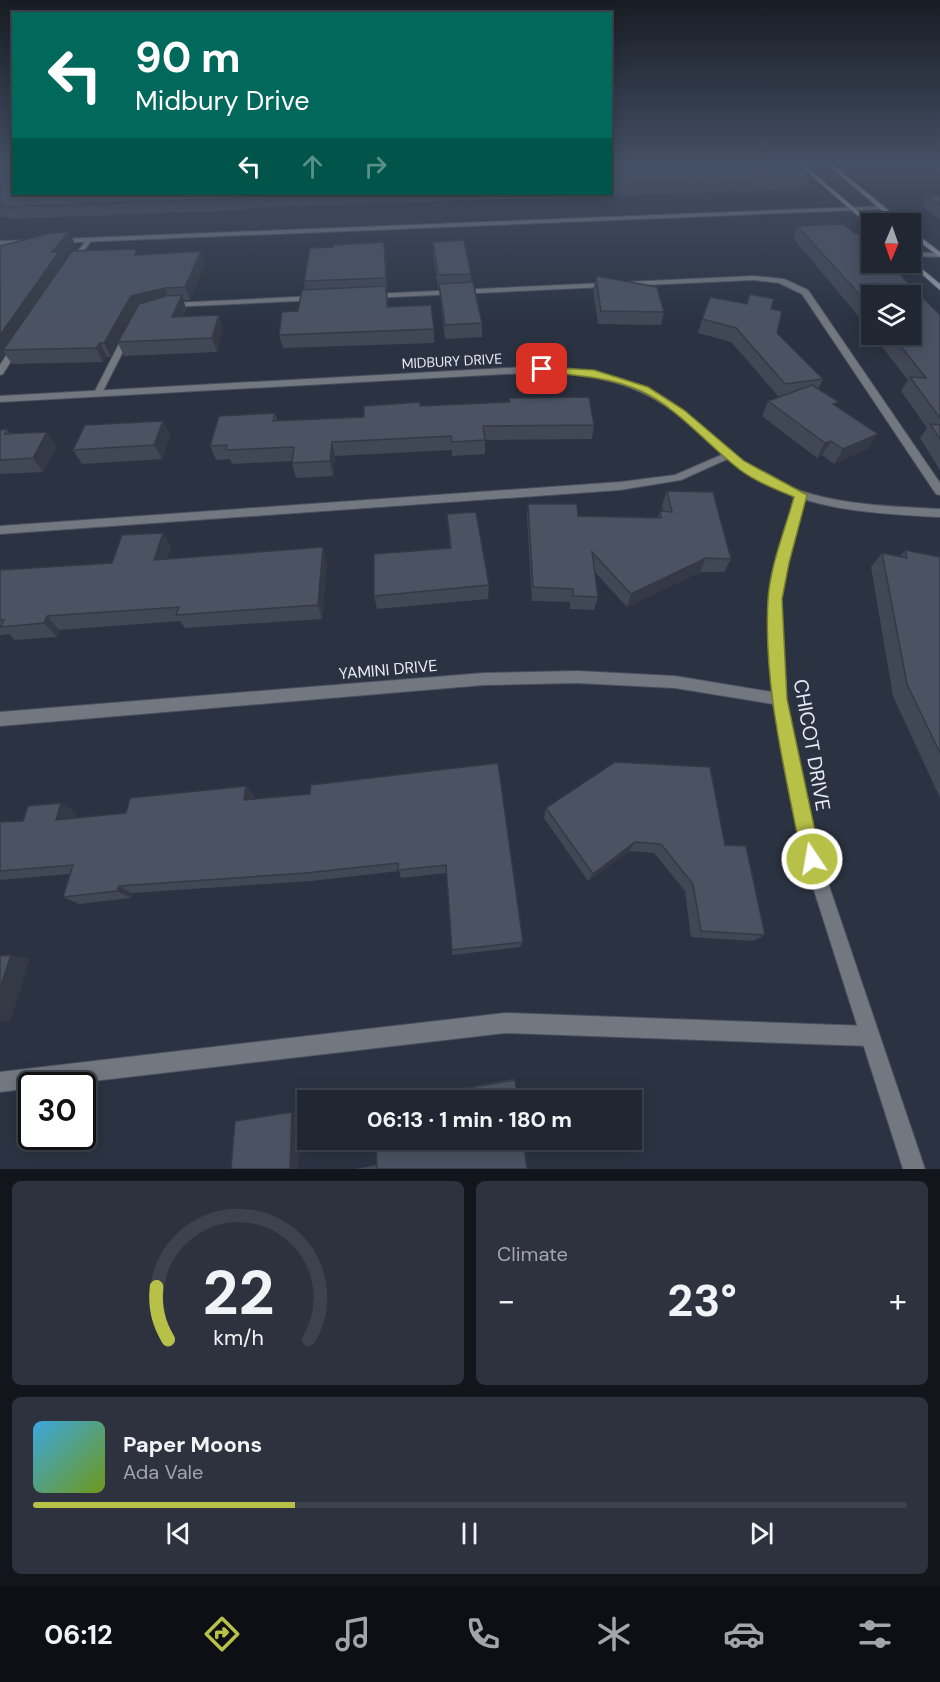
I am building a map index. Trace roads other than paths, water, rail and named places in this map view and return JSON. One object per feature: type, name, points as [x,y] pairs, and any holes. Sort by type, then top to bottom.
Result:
[{"type":"main road","points":[[921,240],[940,255]]},
{"type":"main road","points":[[921,271],[940,288]]},
{"type":"street","points":[[45,242],[636,219]]},
{"type":"street","points":[[70,267],[89,240]]},
{"type":"street","points":[[0,243],[33,242]]},
{"type":"street","points":[[921,254],[940,255]]},
{"type":"street","points":[[361,296],[753,278],[782,281],[805,292],[940,491]]},
{"type":"street","points":[[160,308],[171,305],[325,298]]},
{"type":"street","points":[[98,393],[132,325]]},
{"type":"street","points":[[0,372],[25,332]]},
{"type":"street","name":"MIDBURY DRIVE","points":[[0,399],[568,370],[611,378],[645,389],[680,412],[728,455],[767,481],[801,495],[842,505],[940,513]]},
{"type":"street","points":[[0,530],[620,486],[677,478],[728,455]]},
{"type":"street","name":"CHICOT DRIVE","points":[[801,495],[782,563],[775,599],[779,699],[812,859],[868,1036],[914,1169]]},
{"type":"street","name":"YAMINI DRIVE","points":[[0,719],[507,678],[577,677],[675,682],[779,699]]},
{"type":"street","points":[[0,1082],[505,1023],[868,1036]]}]
